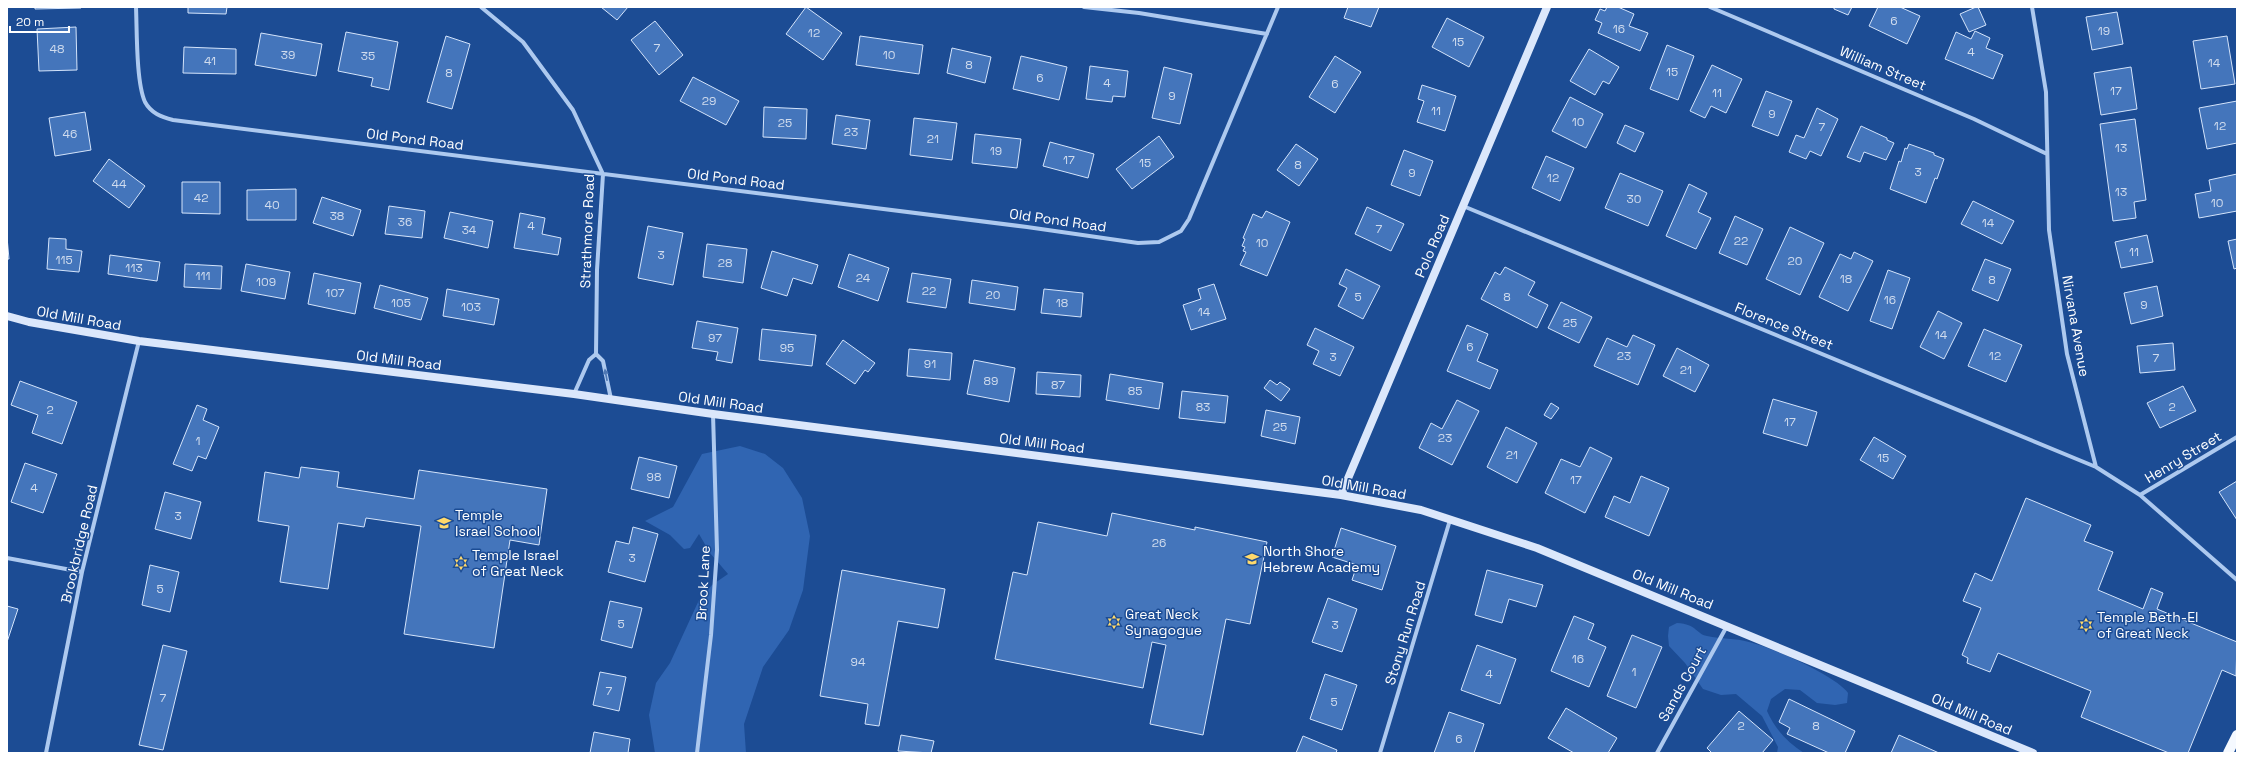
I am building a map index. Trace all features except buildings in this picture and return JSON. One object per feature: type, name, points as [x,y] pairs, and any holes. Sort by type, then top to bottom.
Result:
[{"type":"main road","points":[[2228,753],[2237,735]]},
{"type":"street","name":"Old Pond Road","points":[[136,7],[137,48],[142,91],[149,108],[162,117],[173,120],[1027,227],[1138,243],[1159,242],[1181,231],[1189,219],[1278,7]]},
{"type":"street","name":"Strathmore Road","points":[[481,7],[523,42],[573,110],[603,174],[597,270],[596,354],[603,361],[611,399]]},
{"type":"street","points":[[1084,7],[1267,34]]},
{"type":"street","name":"Polo Road","points":[[1342,495],[1547,7]]},
{"type":"street","name":"William Street","points":[[1710,7],[1974,119],[2047,154]]},
{"type":"street","name":"Nirvana Avenue","points":[[2032,7],[2046,92],[2049,230],[2067,354],[2096,467]]},
{"type":"street","name":"Florence Street","points":[[1463,206],[2096,467]]},
{"type":"street","name":"Old Mill Road","points":[[7,316],[29,322],[139,341],[574,394],[713,414],[1342,495],[1421,510],[1537,548],[2033,753]]},
{"type":"street","name":"Brookbridge Road","points":[[46,753],[82,572],[139,341]]},
{"type":"street","points":[[574,394],[589,360],[596,354]]},
{"type":"street","name":"Brook Lane","points":[[697,753],[712,635],[717,550],[713,414]]},
{"type":"street","name":"Henry Street","points":[[2140,495],[2237,437]]},
{"type":"street","points":[[2096,467],[2140,495],[2237,580]]},
{"type":"street","name":"Stony Run Road","points":[[1380,753],[1450,520]]},
{"type":"street","points":[[7,558],[82,572]]},
{"type":"street","name":"Sands Court","points":[[1657,753],[1727,626]]},
{"type":"shaded area","points":[[740,446],[765,454],[783,468],[802,498],[810,536],[803,590],[789,630],[763,667],[744,724],[746,753],[655,753],[649,715],[656,683],[670,663],[699,600],[712,585],[728,574],[710,553],[699,534],[690,548],[684,549],[670,535],[645,521],[673,507],[702,454]]},
{"type":"shaded area","points":[[1677,623],[1689,625],[1703,635],[1738,640],[1759,645],[1802,663],[1841,686],[1848,693],[1847,703],[1835,705],[1817,703],[1800,690],[1785,689],[1771,699],[1767,711],[1774,724],[1787,740],[1804,753],[1777,753],[1778,747],[1762,716],[1736,694],[1721,695],[1703,689],[1685,663],[1669,646],[1669,627]]},
{"type":"place","name":"Temple Israel School","points":[[444,523]]},
{"type":"place","name":"North Shore Hebrew Academy","points":[[1252,559]]},
{"type":"place","name":"Temple Israel of Great Neck","points":[[461,563]]},
{"type":"place","name":"Great Neck Synagogue","points":[[1114,622]]},
{"type":"place","name":"Temple Beth-El of Great Neck","points":[[2086,625]]}]
